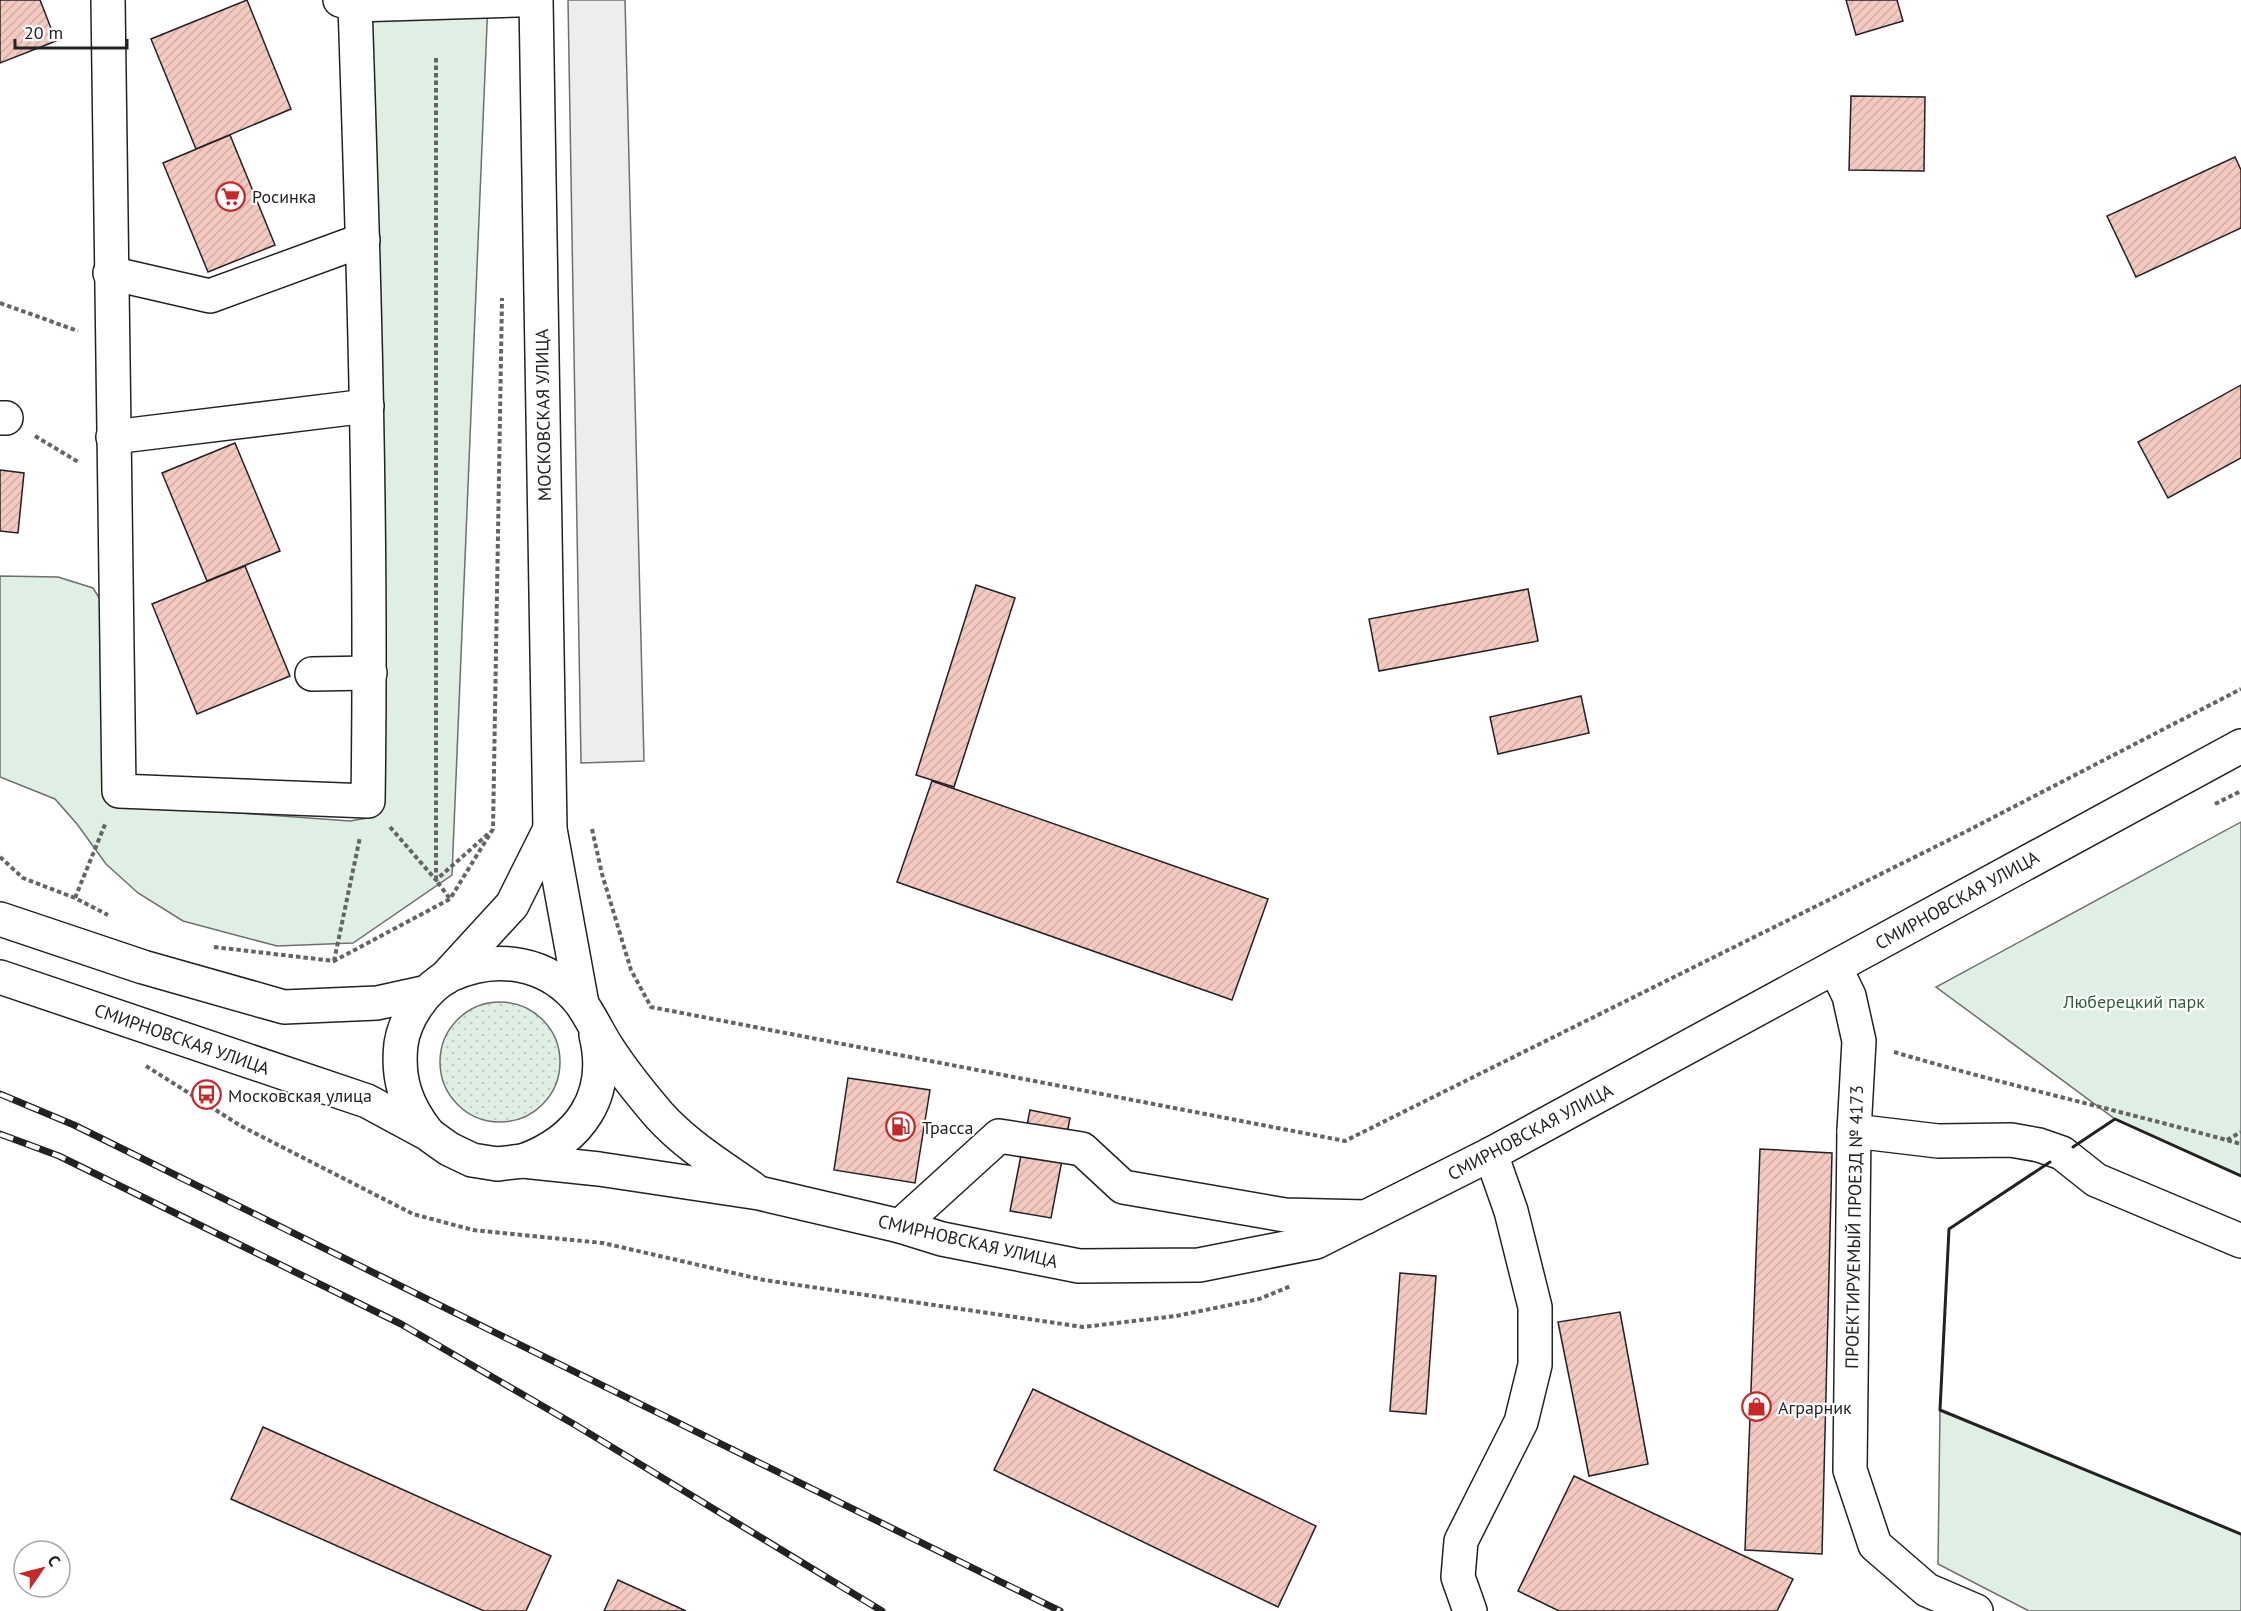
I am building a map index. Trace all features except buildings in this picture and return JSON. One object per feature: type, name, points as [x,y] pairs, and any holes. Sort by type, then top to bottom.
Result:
[{"type":"main road","points":[[108,0],[119,791],[368,801],[370,673],[363,240],[347,2],[518,0]]},
{"type":"main road","name":"МОСКОВСКАЯ УЛИЦА","points":[[536,0],[550,829],[588,1016]]},
{"type":"main road","points":[[110,273],[210,296],[363,240]]},
{"type":"main road","points":[[113,437],[367,406]]},
{"type":"main road","points":[[312,674],[370,673]]},
{"type":"main road","name":"СМИРНОВСКАЯ УЛИЦА","points":[[523,1161],[599,1169],[759,1193],[900,1226],[942,1239],[1079,1266],[1199,1265],[1316,1242],[1491,1154],[2241,746]]},
{"type":"main road","name":"МОСКОВСКАЯ УЛИЦА","points":[[436,985],[512,906],[550,829]]},
{"type":"main road","name":"СМИРНОВСКАЯ УЛИЦА","points":[[0,919],[154,971],[284,1007],[377,1004],[436,985],[468,967],[494,962],[518,964],[543,972],[564,985],[588,1016],[624,1073],[661,1117],[701,1153],[759,1193]]},
{"type":"main road","name":"ПРОЕКТИРУЕМЫЙ ПРОЕЗД № 4173","points":[[1835,968],[1849,996],[1859,1041],[1854,1131],[1850,1470],[1875,1545],[1927,1590],[1976,1611]]},
{"type":"main road","name":"СМИРНОВСКАЯ УЛИЦА","points":[[0,977],[368,1101],[428,1134],[448,1149],[472,1160],[498,1164],[523,1161],[546,1153],[566,1139],[582,1121],[594,1100],[600,1077],[600,1052],[588,1016]]},
{"type":"main road","name":"СМИРНОВСКАЯ УЛИЦА","points":[[428,1134],[412,1113],[402,1089],[399,1063],[402,1037],[412,1013],[436,985]]},
{"type":"main road","points":[[1854,1131],[1938,1141],[2011,1140],[2039,1145],[2062,1153],[2096,1180],[2241,1241]]},
{"type":"main road","points":[[900,1226],[999,1136],[1082,1149],[1123,1187],[1285,1215],[1366,1217]]},
{"type":"main road","points":[[1470,1611],[1458,1577],[1461,1540],[1521,1422],[1535,1365],[1535,1307],[1512,1211],[1491,1154]]},
{"type":"path","points":[[435,58],[436,880]]},
{"type":"path","points":[[207,946],[334,961],[450,899],[493,830],[502,297]]},
{"type":"path","points":[[0,303],[112,344]]},
{"type":"path","points":[[3,418],[114,485]]},
{"type":"path","points":[[592,829],[602,874],[631,970],[651,1007],[1345,1141],[1967,831],[2241,689]]},
{"type":"path","points":[[75,898],[119,791]]},
{"type":"path","points":[[368,801],[450,899]]},
{"type":"path","points":[[334,961],[368,801]]},
{"type":"path","points":[[436,880],[493,830]]},
{"type":"path","points":[[0,857],[23,878],[75,898],[118,920]]},
{"type":"path","points":[[1859,1041],[1977,1077],[2138,1115],[2241,1144]]},
{"type":"path","points":[[2227,1140],[2241,1132]]},
{"type":"green space","points":[[364,0],[488,0],[452,875],[353,943],[277,946],[183,921],[138,893],[106,864],[77,824],[55,799],[0,777],[0,576],[58,577],[93,588],[107,610],[130,805],[350,821],[373,817],[382,797]]},
{"type":"green space","name":"Люберецкий парк","points":[[2241,822],[2241,1176],[2115,1119],[1936,987]]},
{"type":"green space","points":[[500,1002],[523,1006],[543,1019],[556,1039],[560,1062],[556,1085],[543,1105],[523,1118],[500,1122],[477,1118],[457,1105],[444,1085],[440,1062],[444,1039],[457,1019],[477,1006]]},
{"type":"green space","points":[[1940,1410],[2241,1534],[2241,1611],[2029,1611],[1938,1564]]},
{"type":"shaded area","points":[[568,0],[625,0],[644,761],[581,763]]},
{"type":"railway","points":[[0,1094],[74,1125],[1060,1611]]},
{"type":"railway","points":[[0,1134],[59,1156],[401,1324],[577,1426],[882,1611]]},
{"type":"wall","points":[[2073,1147],[2115,1119],[2241,1176]]},
{"type":"wall","points":[[2050,1162],[1949,1229],[1940,1410],[2241,1534]]},
{"type":"place","name":"Росинка","points":[[231,196]]},
{"type":"place","name":"Московская улица","points":[[207,1095]]},
{"type":"place","name":"Трасса","points":[[901,1127]]},
{"type":"place","name":"Аграрник","points":[[1757,1407]]}]
